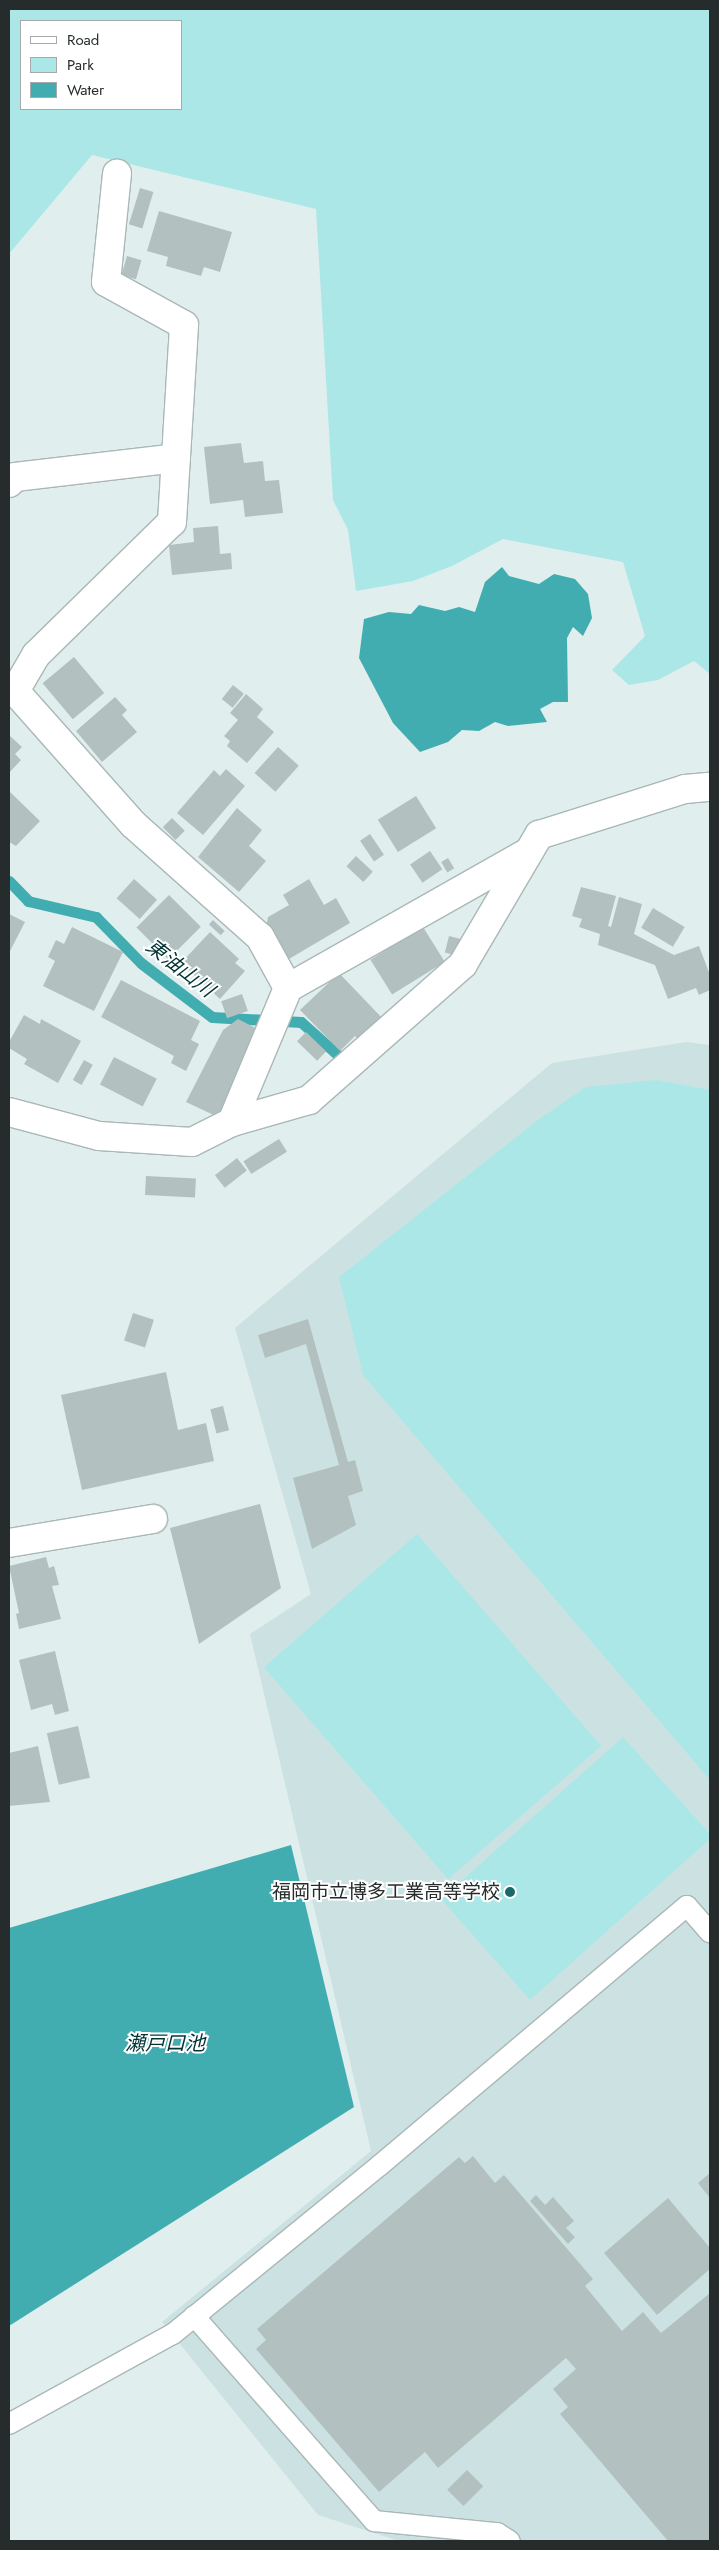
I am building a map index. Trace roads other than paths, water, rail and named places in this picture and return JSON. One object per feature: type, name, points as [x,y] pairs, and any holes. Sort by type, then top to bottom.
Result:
[{"type":"street","points":[[117,174],[106,282],[184,325],[172,522],[36,655],[12,691],[133,824],[260,937],[286,992]]},
{"type":"street","points":[[9,483],[15,477],[176,458]]},
{"type":"street","points":[[9,1112],[99,1136],[192,1142],[232,1122],[309,1100],[463,964],[539,835],[685,789],[710,787]]},
{"type":"street","points":[[232,1122],[286,992],[530,850]]},
{"type":"street","points":[[9,1543],[153,1519]]},
{"type":"lane","points":[[9,2424],[173,2334],[379,2166],[687,1906],[710,1932]]},
{"type":"lane","points":[[194,2316],[374,2521],[497,2533],[510,2541]]},
{"type":"water","points":[[502,567],[509,576],[539,584],[554,574],[575,579],[588,594],[592,618],[583,636],[573,627],[567,638],[568,702],[553,702],[540,709],[547,722],[508,726],[495,722],[479,731],[462,730],[448,742],[420,752],[393,723],[359,658],[364,619],[389,612],[411,614],[419,605],[445,611],[459,607],[475,612],[485,582]]},
{"type":"water","name":"瀬戸口池","points":[[291,1845],[354,2107],[9,2326],[9,1928]]},
{"type":"waterway","name":"東油山川","points":[[9,881],[28,901],[96,917],[141,963],[212,1017],[301,1022],[339,1056]]},
{"type":"place","name":"福岡市立博多工業高等学校","points":[[510,1892]]}]
